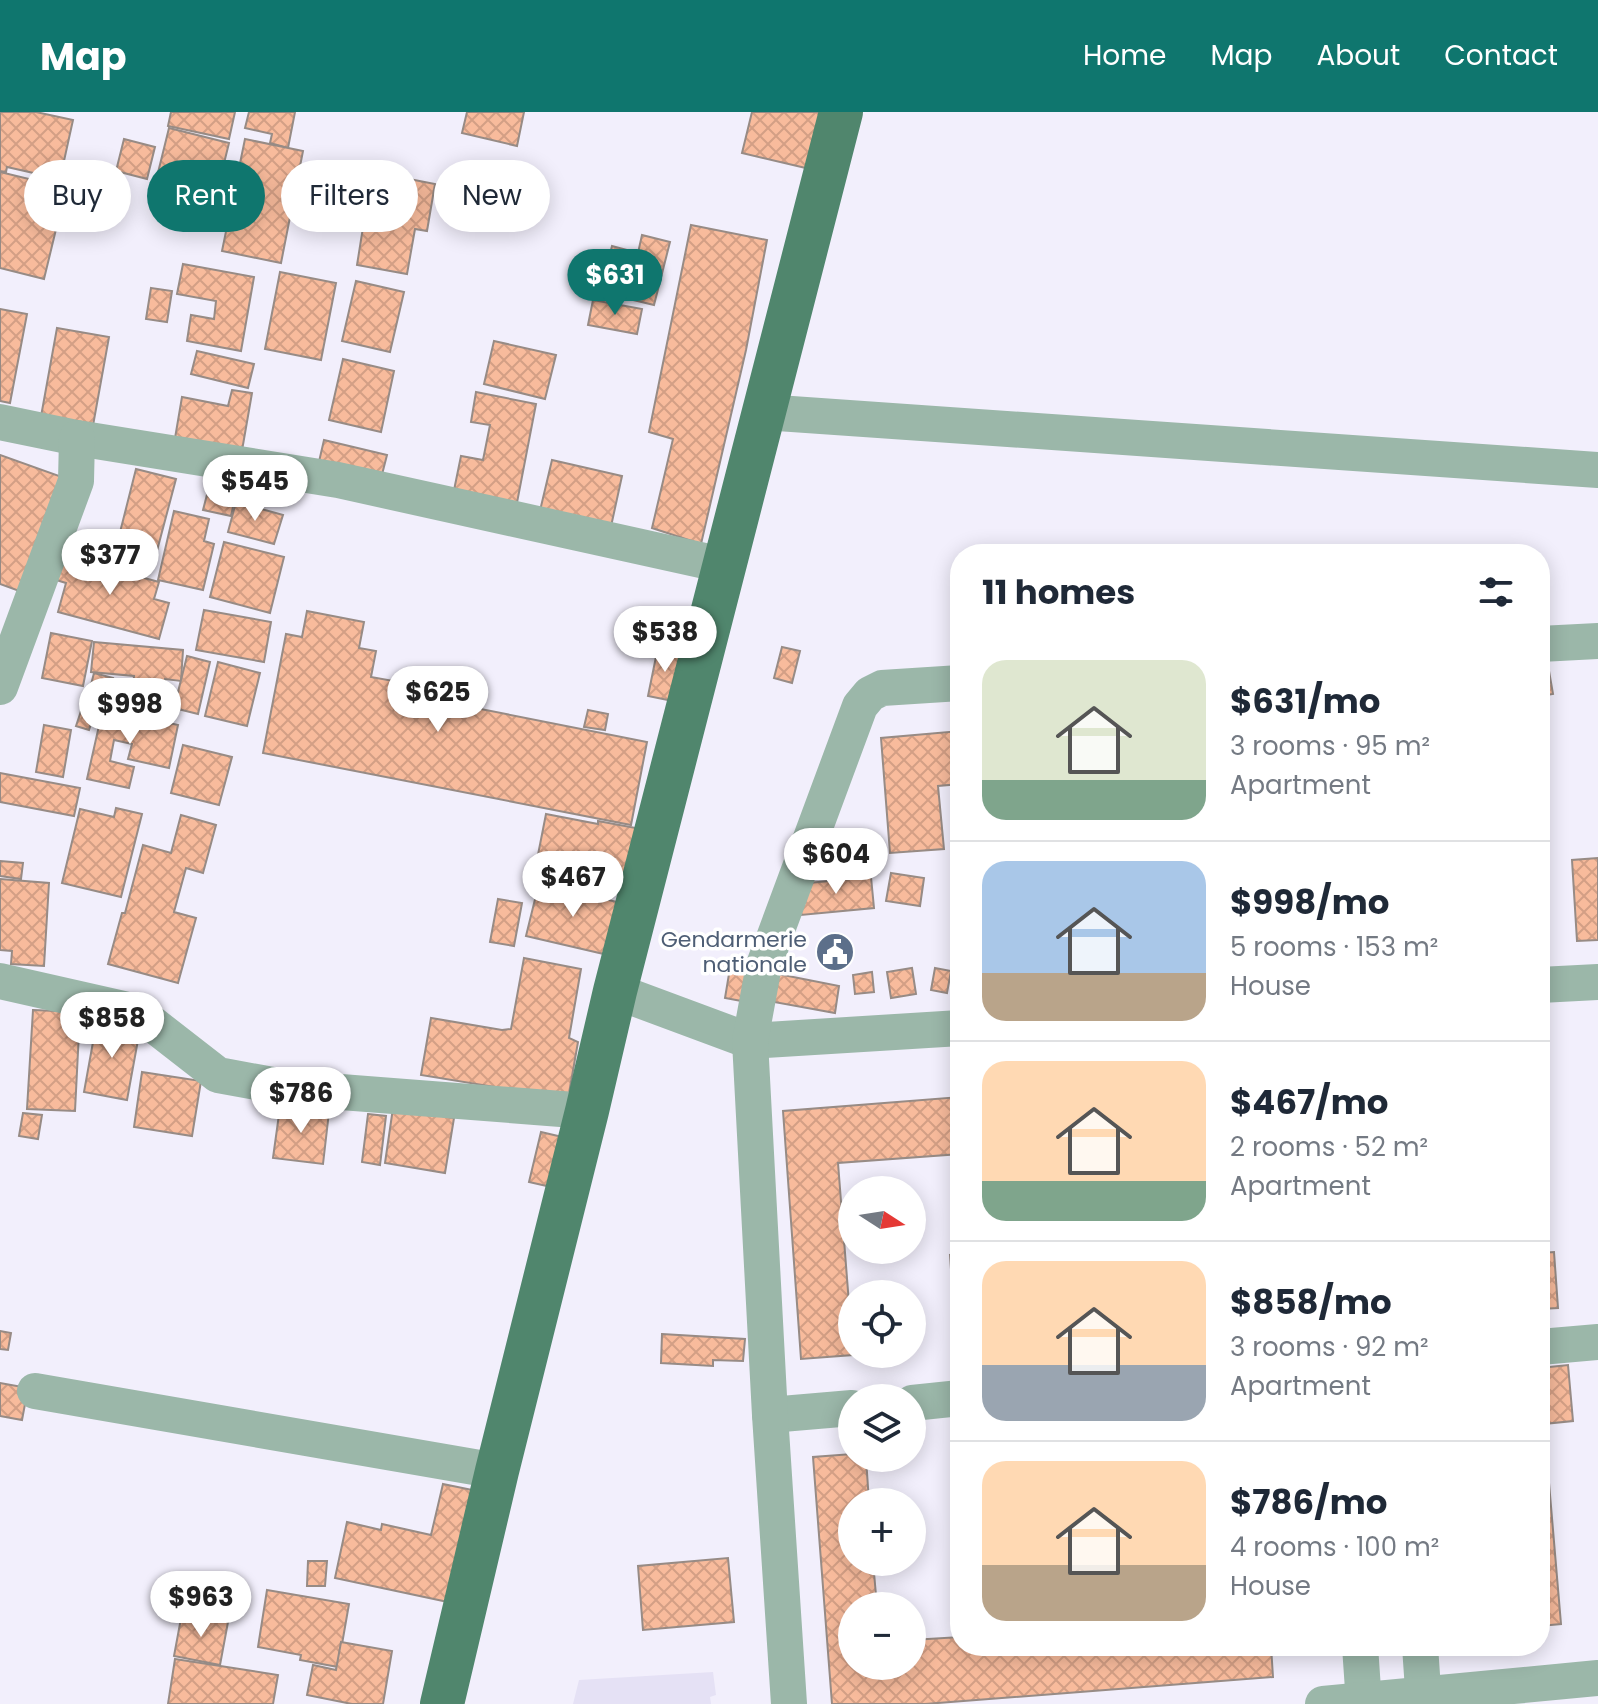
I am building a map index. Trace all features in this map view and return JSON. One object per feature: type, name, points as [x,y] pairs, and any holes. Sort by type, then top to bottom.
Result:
[{"type":"main road","points":[[442,1704],[615,991],[841,112]]},
{"type":"street","points":[[763,412],[1598,470]]},
{"type":"street","points":[[0,422],[77,438],[338,480],[723,565]]},
{"type":"street","points":[[0,687],[76,481],[77,438]]},
{"type":"street","points":[[1550,643],[1598,641]]},
{"type":"street","points":[[789,1704],[750,1041],[764,965],[860,706],[870,694],[882,688],[950,684]]},
{"type":"street","points":[[0,981],[137,1012],[218,1075],[289,1088],[587,1111]]},
{"type":"street","points":[[1550,984],[1598,982]]},
{"type":"street","points":[[615,991],[750,1041],[950,1029]]},
{"type":"street","points":[[1550,1346],[1598,1342]]},
{"type":"street","points":[[35,1391],[497,1471]]},
{"type":"street","points":[[926,1402],[950,1399]]},
{"type":"street","points":[[770,1415],[838,1409]]},
{"type":"street","points":[[1361,1656],[1364,1702]]},
{"type":"street","points":[[1421,1656],[1423,1699]]},
{"type":"street","points":[[1323,1704],[1423,1699],[1598,1678]]},
{"type":"shaded area","points":[[713,1672],[716,1695],[710,1697],[711,1704],[573,1704],[579,1680]]},
{"type":"building","points":[[0,112],[36,112],[73,120],[64,160],[24,160],[24,171],[7,167],[6,172],[0,171]]},
{"type":"building","points":[[171,112],[235,112],[229,139],[168,126]]},
{"type":"building","points":[[249,112],[295,112],[288,148],[270,143],[272,134],[245,128]]},
{"type":"building","points":[[467,112],[524,112],[517,146],[462,133]]},
{"type":"building","points":[[752,112],[825,112],[810,169],[742,153]]},
{"type":"building","points":[[169,128],[229,143],[225,160],[161,160]]},
{"type":"building","points":[[124,139],[155,147],[152,160],[147,160],[147,179],[131,175],[131,160],[119,160]]},
{"type":"building","points":[[245,139],[303,151],[301,160],[281,160],[281,232],[287,232],[281,263],[222,251],[226,232],[265,232],[265,160],[241,160]]},
{"type":"building","points":[[0,172],[24,178],[24,232],[55,232],[44,279],[0,268]]},
{"type":"building","points":[[418,181],[434,184],[427,231],[418,230]]},
{"type":"building","points":[[691,225],[767,240],[746,350],[701,544],[652,528],[673,439],[649,432]]},
{"type":"building","points":[[362,232],[414,232],[407,274],[357,265]]},
{"type":"building","points":[[642,235],[670,242],[654,305],[600,292],[612,246],[638,253]]},
{"type":"building","points":[[183,264],[254,277],[241,351],[187,341],[191,315],[214,319],[216,301],[177,294]]},
{"type":"building","points":[[280,272],[336,283],[321,360],[265,349]]},
{"type":"building","points":[[356,281],[404,292],[390,352],[342,341]]},
{"type":"building","points":[[151,288],[172,291],[167,322],[146,319]]},
{"type":"building","points":[[593,300],[642,309],[637,334],[588,325]]},
{"type":"building","points":[[0,309],[27,314],[10,403],[0,401]]},
{"type":"building","points":[[57,328],[109,337],[92,431],[40,422]]},
{"type":"building","points":[[494,341],[556,355],[545,399],[484,384]]},
{"type":"building","points":[[197,351],[254,364],[248,388],[191,374]]},
{"type":"building","points":[[343,359],[394,371],[381,432],[329,420]]},
{"type":"building","points":[[232,390],[252,393],[240,462],[173,450],[182,397],[228,406]]},
{"type":"building","points":[[476,392],[536,404],[515,513],[452,500],[461,456],[483,460],[490,425],[471,422]]},
{"type":"building","points":[[324,440],[387,455],[377,494],[315,479]]},
{"type":"building","points":[[0,455],[62,477],[22,592],[0,584]]},
{"type":"building","points":[[552,460],[622,476],[610,531],[539,515]]},
{"type":"building","points":[[136,469],[176,479],[154,562],[115,552]]},
{"type":"building","points":[[209,487],[236,493],[231,516],[203,510]]},
{"type":"building","points":[[236,502],[283,515],[274,544],[228,532]]},
{"type":"building","points":[[174,511],[209,519],[204,541],[214,544],[203,590],[158,580]]},
{"type":"building","points":[[224,542],[284,557],[270,613],[210,597]]},
{"type":"building","points":[[59,555],[159,582],[154,599],[169,603],[159,639],[58,612],[66,583],[53,579]]},
{"type":"building","points":[[204,610],[271,622],[264,662],[196,650]]},
{"type":"building","points":[[307,611],[364,622],[359,648],[376,651],[371,677],[432,688],[430,699],[647,742],[631,825],[263,753],[286,634],[302,637]]},
{"type":"building","points":[[51,633],[92,641],[83,686],[42,678]]},
{"type":"building","points":[[94,642],[183,650],[181,681],[165,679],[163,709],[131,706],[134,676],[91,672]]},
{"type":"building","points":[[658,647],[682,652],[673,701],[648,696]]},
{"type":"building","points":[[782,647],[800,651],[792,683],[774,678]]},
{"type":"building","points":[[187,656],[210,662],[198,714],[174,708]]},
{"type":"building","points":[[218,662],[260,673],[247,726],[205,716]]},
{"type":"building","points":[[94,673],[113,678],[106,705],[87,700]]},
{"type":"building","points":[[82,708],[95,712],[89,730],[76,726]]},
{"type":"building","points":[[103,708],[178,725],[169,768],[128,759],[132,744],[114,740],[110,761],[134,767],[129,788],[87,779]]},
{"type":"building","points":[[588,710],[608,714],[605,730],[584,727]]},
{"type":"building","points":[[44,725],[71,730],[63,777],[36,772]]},
{"type":"building","points":[[950,732],[950,785],[938,786],[944,849],[890,853],[881,738]]},
{"type":"building","points":[[183,745],[232,757],[219,805],[171,793]]},
{"type":"building","points":[[0,773],[80,788],[74,816],[0,802]]},
{"type":"building","points":[[116,808],[142,814],[121,897],[62,883],[80,809],[114,817]]},
{"type":"building","points":[[546,814],[641,829],[630,888],[535,870]]},
{"type":"building","points":[[181,815],[216,825],[203,873],[186,868],[174,912],[196,918],[178,983],[108,964],[143,845],[171,853]]},
{"type":"building","points":[[1598,858],[1598,940],[1577,941],[1572,860]]},
{"type":"building","points":[[0,861],[23,863],[21,879],[0,876]]},
{"type":"building","points":[[891,873],[924,878],[920,906],[886,901]]},
{"type":"building","points":[[871,877],[874,908],[801,915],[798,884]]},
{"type":"building","points":[[0,879],[49,883],[44,966],[11,964],[12,951],[0,950]]},
{"type":"building","points":[[539,883],[621,903],[608,955],[526,936]]},
{"type":"building","points":[[498,899],[522,903],[514,946],[490,942]]},
{"type":"building","points":[[524,958],[581,969],[569,1038],[578,1042],[568,1099],[421,1075],[431,1018],[511,1029]]},
{"type":"building","points":[[730,968],[752,972],[747,1002],[725,998]]},
{"type":"building","points":[[912,968],[916,994],[891,998],[887,972]]},
{"type":"building","points":[[935,968],[950,971],[947,993],[931,990]]},
{"type":"building","points":[[768,972],[839,986],[835,1013],[763,1000]]},
{"type":"building","points":[[872,972],[874,992],[855,994],[853,975]]},
{"type":"building","points":[[33,1010],[80,1012],[75,1111],[27,1109]]},
{"type":"building","points":[[97,1020],[140,1029],[127,1100],[84,1092]]},
{"type":"building","points":[[142,1072],[201,1081],[192,1136],[134,1127]]},
{"type":"building","points":[[950,1098],[950,1155],[838,1163],[838,1264],[846,1264],[847,1280],[838,1280],[838,1356],[801,1359],[783,1111]]},
{"type":"building","points":[[280,1107],[329,1112],[323,1164],[273,1158]]},
{"type":"building","points":[[393,1108],[454,1118],[445,1173],[385,1163]]},
{"type":"building","points":[[23,1113],[42,1115],[38,1139],[19,1136]]},
{"type":"building","points":[[368,1114],[386,1116],[380,1165],[362,1162]]},
{"type":"building","points":[[541,1132],[571,1139],[560,1189],[529,1182]]},
{"type":"building","points":[[1550,1252],[1554,1252],[1558,1308],[1550,1308]]},
{"type":"building","points":[[0,1331],[11,1333],[8,1350],[0,1349]]},
{"type":"building","points":[[662,1334],[745,1339],[743,1361],[713,1360],[713,1366],[661,1363]]},
{"type":"building","points":[[1568,1365],[1573,1421],[1550,1423],[1550,1367]]},
{"type":"building","points":[[0,1383],[28,1388],[22,1420],[0,1416]]},
{"type":"building","points":[[838,1455],[838,1472],[867,1472],[868,1488],[838,1488],[838,1576],[874,1576],[876,1592],[838,1592],[838,1680],[926,1680],[926,1639],[950,1638],[950,1656],[1272,1656],[1273,1677],[925,1704],[832,1704],[813,1457]]},
{"type":"building","points":[[443,1484],[487,1493],[462,1605],[335,1578],[347,1522],[381,1530],[382,1524],[431,1535]]},
{"type":"building","points":[[1550,1495],[1561,1624],[1550,1625]]},
{"type":"building","points":[[728,1558],[734,1622],[643,1630],[638,1566]]},
{"type":"building","points":[[308,1561],[327,1561],[325,1586],[307,1586]]},
{"type":"building","points":[[267,1590],[349,1604],[338,1667],[300,1660],[301,1655],[258,1647]]},
{"type":"building","points":[[182,1613],[228,1622],[220,1665],[174,1656]]},
{"type":"building","points":[[341,1642],[392,1651],[383,1704],[352,1704],[307,1695],[313,1665],[336,1670]]},
{"type":"building","points":[[175,1659],[278,1675],[273,1704],[168,1704]]},
{"type":"place","name":"Gendarmerie nationale","points":[[835,952]]}]
